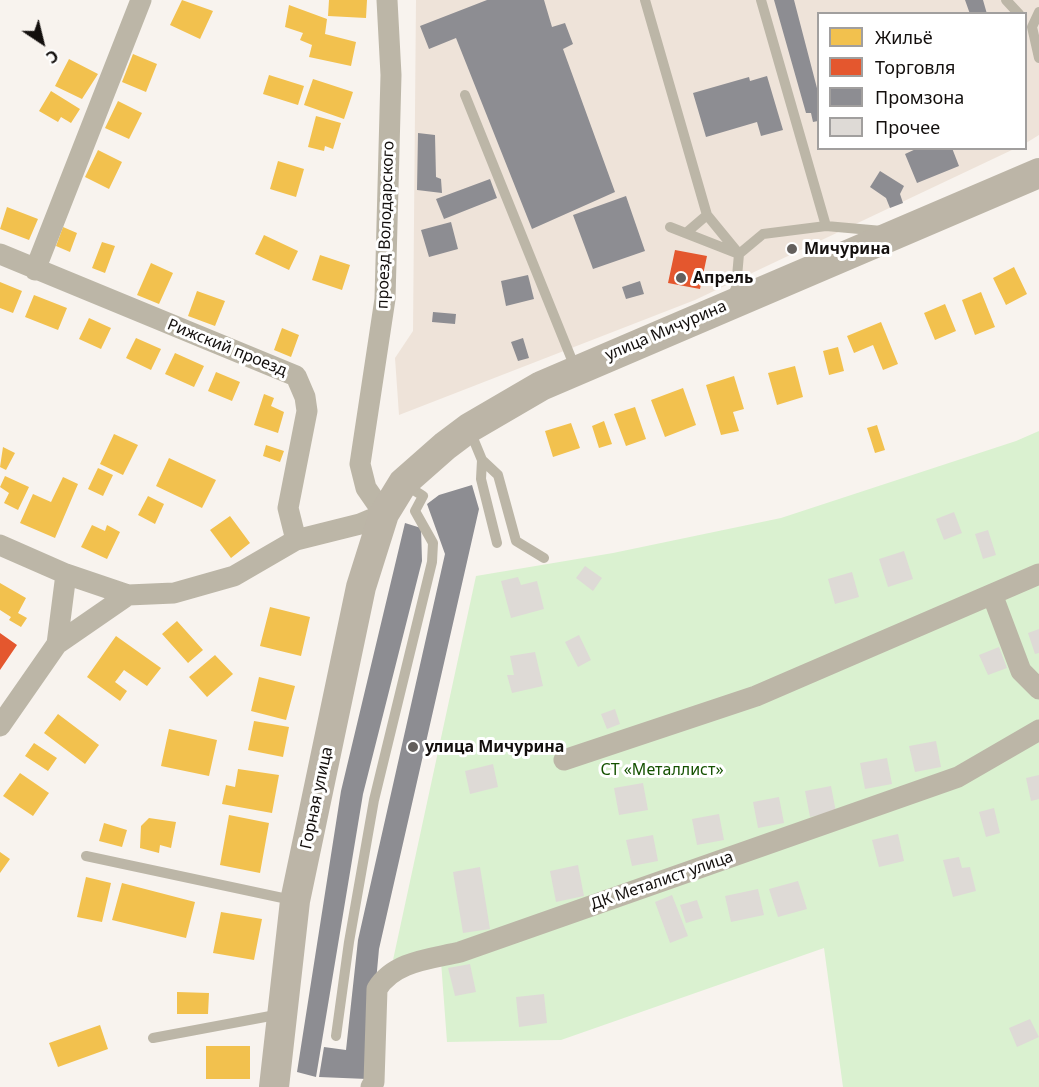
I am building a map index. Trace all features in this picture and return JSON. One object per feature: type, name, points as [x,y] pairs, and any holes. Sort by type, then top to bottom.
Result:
[{"type":"street","points":[[35,270],[141,0]]},
{"type":"street","name":"проезд Володарского","points":[[384,514],[366,488],[360,464],[385,299],[391,75],[387,0]]},
{"type":"street","name":"улица Мичурина","points":[[384,514],[403,483],[417,468],[469,428],[541,386],[1039,173]]},
{"type":"street","name":"Рижский проезд","points":[[0,254],[296,376],[305,397],[307,411],[288,508],[296,540]]},
{"type":"street","points":[[0,545],[66,574],[128,595],[174,593],[234,576],[296,540],[360,524],[384,514]]},
{"type":"street","name":"Горная улица","points":[[274,1087],[295,901],[361,587],[384,514]]},
{"type":"street","points":[[57,644],[66,574]]},
{"type":"street","points":[[564,760],[756,696],[1039,574]]},
{"type":"street","points":[[992,594],[1021,671],[1039,689]]},
{"type":"street","points":[[0,726],[57,644],[128,595]]},
{"type":"street","name":"ДК Металист улица","points":[[371,1087],[374,1082],[377,989],[384,977],[395,969],[460,952],[958,777],[1039,730]]},
{"type":"lane","points":[[645,0],[706,215],[739,255]]},
{"type":"lane","points":[[761,0],[825,226]]},
{"type":"lane","points":[[1006,0],[1017,12]]},
{"type":"lane","points":[[1039,12],[1029,23],[1039,58]]},
{"type":"lane","points":[[465,95],[576,370]]},
{"type":"lane","points":[[686,233],[706,215]]},
{"type":"lane","points":[[727,305],[736,288],[739,255],[763,234],[825,226],[900,233]]},
{"type":"lane","points":[[670,227],[739,255]]},
{"type":"lane","points":[[469,428],[482,460],[498,475],[516,541],[544,558]]},
{"type":"lane","points":[[482,460],[481,479],[497,543]]},
{"type":"lane","points":[[336,1036],[349,942],[374,800],[432,562],[433,543],[416,511],[423,496],[403,483]]},
{"type":"lane","points":[[86,856],[295,901]]},
{"type":"lane","points":[[153,1038],[281,1014]]},
{"type":"shaded area","points":[[416,0],[1039,0],[1039,135],[1027,142],[1027,12],[817,12],[817,150],[1012,150],[695,300],[399,415],[395,358],[413,331]]},
{"type":"green space","name":"СТ «Металлист»","points":[[1039,431],[1039,1087],[843,1087],[824,948],[561,1040],[447,1042],[440,948],[393,960],[476,576],[613,553],[781,518],[1016,441]]},
{"type":"building: Жильё","points":[[182,0],[213,11],[200,39],[170,25]]},
{"type":"building: Жильё","points":[[329,0],[367,0],[366,18],[328,16]]},
{"type":"building: Жильё","points":[[289,5],[327,19],[325,34],[356,42],[351,66],[309,57],[312,45],[300,40],[303,33],[285,27]]},
{"type":"building: Жильё","points":[[133,54],[157,64],[146,92],[122,82]]},
{"type":"building: Жильё","points":[[69,59],[98,74],[82,99],[55,86]]},
{"type":"building: Жильё","points":[[269,75],[304,86],[298,105],[263,94]]},
{"type":"building: Жильё","points":[[313,79],[353,92],[344,119],[304,105]]},
{"type":"building: Жильё","points":[[51,91],[80,109],[71,123],[61,117],[58,122],[39,111]]},
{"type":"building: Жильё","points":[[118,101],[142,113],[129,139],[105,128]]},
{"type":"building: Жильё","points":[[316,116],[341,123],[333,149],[325,146],[324,151],[308,147]]},
{"type":"building: Жильё","points":[[98,150],[122,162],[109,189],[85,177]]},
{"type":"building: Жильё","points":[[278,161],[304,169],[296,197],[270,189]]},
{"type":"building: Жильё","points":[[7,207],[38,219],[29,240],[0,229]]},
{"type":"building: Жильё","points":[[63,227],[77,233],[70,252],[56,246]]},
{"type":"building: Жильё","points":[[264,235],[298,251],[289,270],[255,254]]},
{"type":"building: Жильё","points":[[102,242],[115,246],[105,273],[92,268]]},
{"type":"building: Жильё","points":[[320,255],[350,265],[342,290],[312,280]]},
{"type":"building: Жильё","points":[[151,263],[173,273],[159,304],[137,295]]},
{"type":"building: Жильё","points":[[1014,267],[1027,294],[1006,305],[993,278]]},
{"type":"building: Жильё","points":[[0,282],[22,291],[13,313],[0,308]]},
{"type":"building: Жильё","points":[[197,291],[225,301],[215,326],[188,316]]},
{"type":"building: Жильё","points":[[981,292],[995,327],[975,335],[962,300]]},
{"type":"building: Жильё","points":[[34,295],[67,308],[58,330],[25,317]]},
{"type":"building: Жильё","points":[[945,304],[956,331],[935,340],[924,313]]},
{"type":"building: Жильё","points":[[89,318],[111,328],[101,349],[79,339]]},
{"type":"building: Жильё","points":[[881,322],[898,364],[883,370],[873,345],[854,353],[847,336]]},
{"type":"building: Жильё","points":[[282,328],[299,335],[291,357],[274,350]]},
{"type":"building: Жильё","points":[[136,338],[161,349],[151,370],[126,358]]},
{"type":"building: Жильё","points":[[838,347],[844,371],[829,375],[823,351]]},
{"type":"building: Жильё","points":[[175,353],[204,366],[194,387],[165,374]]},
{"type":"building: Жильё","points":[[795,366],[803,397],[777,405],[768,373]]},
{"type":"building: Жильё","points":[[216,372],[240,382],[232,401],[208,391]]},
{"type":"building: Жильё","points":[[734,376],[744,409],[733,412],[739,431],[721,435],[706,385]]},
{"type":"building: Жильё","points":[[683,388],[696,425],[665,437],[651,400]]},
{"type":"building: Жильё","points":[[264,394],[274,398],[271,406],[284,412],[278,433],[254,425]]},
{"type":"building: Жильё","points":[[635,407],[646,439],[626,446],[614,414]]},
{"type":"building: Жильё","points":[[604,421],[612,444],[599,448],[592,426]]},
{"type":"building: Жильё","points":[[571,423],[580,448],[553,457],[545,431]]},
{"type":"building: Жильё","points":[[877,425],[885,450],[875,453],[867,428]]},
{"type":"building: Жильё","points":[[114,434],[138,445],[123,475],[100,464]]},
{"type":"building: Жильё","points":[[266,445],[284,451],[280,462],[263,456]]},
{"type":"building: Жильё","points":[[3,447],[15,453],[6,470],[0,467]]},
{"type":"building: Жильё","points":[[169,458],[216,480],[202,508],[156,486]]},
{"type":"building: Жильё","points":[[98,468],[113,475],[103,496],[88,489]]},
{"type":"building: Жильё","points":[[5,476],[29,487],[18,510],[4,503],[9,493],[0,487]]},
{"type":"building: Жильё","points":[[63,477],[78,484],[55,538],[20,523],[33,494],[51,502]]},
{"type":"building: Жильё","points":[[148,496],[164,504],[155,524],[138,515]]},
{"type":"building: Жильё","points":[[230,516],[250,543],[231,558],[210,530]]},
{"type":"building: Жильё","points":[[92,525],[105,531],[107,525],[120,532],[107,559],[81,547]]},
{"type":"building: Жильё","points":[[0,583],[26,598],[18,613],[27,618],[21,627],[9,620],[11,617],[0,610]]},
{"type":"building: Жильё","points":[[270,607],[310,617],[301,656],[260,646]]},
{"type":"building: Жильё","points":[[177,621],[203,650],[188,663],[162,634]]},
{"type":"building: Жильё","points":[[116,636],[161,668],[147,686],[124,670],[115,682],[127,691],[120,701],[87,677]]},
{"type":"building: Жильё","points":[[215,655],[233,674],[207,697],[189,677]]},
{"type":"building: Жильё","points":[[259,677],[295,686],[286,720],[251,711]]},
{"type":"building: Жильё","points":[[58,714],[99,745],[85,764],[44,733]]},
{"type":"building: Жильё","points":[[254,721],[289,727],[283,757],[248,750]]},
{"type":"building: Жильё","points":[[169,729],[217,740],[209,776],[161,766]]},
{"type":"building: Жильё","points":[[34,743],[57,758],[48,771],[25,756]]},
{"type":"building: Жильё","points":[[238,769],[279,775],[272,813],[222,804],[226,785],[235,787]]},
{"type":"building: Жильё","points":[[20,773],[49,793],[33,816],[3,796]]},
{"type":"building: Жильё","points":[[229,815],[269,823],[260,873],[220,865]]},
{"type":"building: Жильё","points":[[149,818],[176,822],[171,848],[160,845],[159,853],[140,848],[141,826]]},
{"type":"building: Жильё","points":[[104,823],[127,830],[122,847],[99,841]]},
{"type":"building: Жильё","points":[[0,852],[10,859],[0,873]]},
{"type":"building: Жильё","points":[[86,877],[111,883],[102,922],[77,917]]},
{"type":"building: Жильё","points":[[122,883],[195,902],[186,938],[112,920]]},
{"type":"building: Жильё","points":[[221,912],[262,919],[254,960],[213,953]]},
{"type":"building: Жильё","points":[[177,992],[209,993],[208,1014],[177,1014]]},
{"type":"building: Жильё","points":[[100,1025],[108,1049],[58,1067],[49,1043]]},
{"type":"building: Жильё","points":[[206,1046],[250,1046],[250,1079],[206,1079]]},
{"type":"building: Торговля","points":[[675,250],[707,256],[700,289],[668,283]]},
{"type":"building: Торговля","points":[[0,633],[17,645],[0,670]]},
{"type":"building: Промзона","points":[[487,0],[544,0],[552,27],[565,23],[573,44],[563,49],[615,192],[532,229],[456,38],[429,49],[420,26]]},
{"type":"building: Промзона","points":[[774,0],[794,0],[817,88],[817,121],[813,122],[811,113],[806,113]]},
{"type":"building: Промзона","points":[[965,0],[983,0],[986,12],[969,12]]},
{"type":"building: Промзона","points":[[767,76],[783,130],[761,136],[757,122],[706,137],[693,93],[749,77],[750,81]]},
{"type":"building: Промзона","points":[[418,133],[435,135],[436,177],[441,179],[442,193],[417,190]]},
{"type":"building: Промзона","points":[[914,150],[953,150],[959,166],[917,183],[905,154]]},
{"type":"building: Промзона","points":[[880,171],[904,186],[900,194],[903,203],[890,208],[886,198],[870,187]]},
{"type":"building: Промзона","points":[[490,179],[497,198],[444,219],[436,199]]},
{"type":"building: Промзона","points":[[626,196],[645,251],[593,269],[573,215]]},
{"type":"building: Промзона","points":[[451,222],[458,249],[429,257],[421,230]]},
{"type":"building: Промзона","points":[[528,275],[534,299],[506,306],[501,281]]},
{"type":"building: Промзона","points":[[640,281],[644,294],[626,299],[622,287]]},
{"type":"building: Промзона","points":[[433,312],[456,314],[455,324],[432,322]]},
{"type":"building: Промзона","points":[[523,338],[529,358],[518,361],[511,342]]},
{"type":"building: Промзона","name":"улица Мичурина","points":[[472,485],[479,509],[379,949],[367,1079],[319,1077],[324,1047],[346,1050],[358,940],[445,554],[427,504],[439,495]]},
{"type":"building: Промзона","points":[[405,523],[421,528],[422,561],[363,794],[316,1077],[297,1072],[341,791]]},
{"type":"building: Прочее","points":[[954,512],[962,533],[944,540],[936,519]]},
{"type":"building: Прочее","points":[[988,530],[996,555],[983,559],[975,534]]},
{"type":"building: Прочее","points":[[904,551],[913,579],[888,587],[879,559]]},
{"type":"building: Прочее","points":[[585,566],[602,578],[593,591],[576,578]]},
{"type":"building: Прочее","points":[[852,572],[859,597],[835,604],[828,579]]},
{"type":"building: Прочее","points":[[518,577],[521,585],[537,581],[544,609],[511,618],[501,581]]},
{"type":"building: Прочее","points":[[1039,629],[1039,653],[1035,654],[1028,633]]},
{"type":"building: Прочее","points":[[579,635],[591,660],[578,667],[565,642]]},
{"type":"building: Прочее","points":[[999,647],[1007,668],[988,675],[979,655]]},
{"type":"building: Прочее","points":[[535,652],[543,686],[512,693],[507,675],[514,675],[510,656]]},
{"type":"building: Прочее","points":[[615,709],[620,724],[607,729],[601,714]]},
{"type":"building: Прочее","points":[[936,741],[941,767],[915,772],[909,746]]},
{"type":"building: Прочее","points":[[887,758],[892,784],[865,789],[860,763]]},
{"type":"building: Прочее","points":[[493,764],[498,787],[470,794],[465,771]]},
{"type":"building: Прочее","points":[[1039,775],[1039,799],[1031,801],[1026,778]]},
{"type":"building: Прочее","points":[[643,783],[648,810],[619,815],[614,788]]},
{"type":"building: Прочее","points":[[831,786],[836,812],[810,817],[805,791]]},
{"type":"building: Прочее","points":[[779,797],[784,823],[758,828],[753,802]]},
{"type":"building: Прочее","points":[[994,808],[1000,833],[986,837],[979,812]]},
{"type":"building: Прочее","points":[[719,814],[724,840],[697,845],[692,819]]},
{"type":"building: Прочее","points":[[898,834],[904,861],[879,867],[872,840]]},
{"type":"building: Прочее","points":[[653,835],[658,861],[632,866],[626,840]]},
{"type":"building: Прочее","points":[[959,857],[962,868],[970,867],[976,891],[953,897],[943,860]]},
{"type":"building: Прочее","points":[[578,865],[584,896],[556,902],[550,871]]},
{"type":"building: Прочее","points":[[480,867],[490,929],[463,933],[453,872]]},
{"type":"building: Прочее","points":[[798,881],[807,909],[778,917],[769,889]]},
{"type":"building: Прочее","points":[[758,889],[764,915],[731,922],[725,896]]},
{"type":"building: Прочее","points":[[672,895],[688,936],[670,943],[655,902]]},
{"type":"building: Прочее","points":[[697,900],[703,918],[686,923],[680,905]]},
{"type":"building: Прочее","points":[[470,964],[476,992],[455,996],[448,968]]},
{"type":"building: Прочее","points":[[544,994],[547,1023],[519,1027],[516,997]]},
{"type":"building: Прочее","points":[[1030,1019],[1039,1037],[1017,1047],[1009,1028]]},
{"type":"place","name":"Мичурина","points":[[792,249]]},
{"type":"place","name":"Апрель","points":[[681,278]]},
{"type":"place","name":"улица Мичурина","points":[[413,747]]}]
